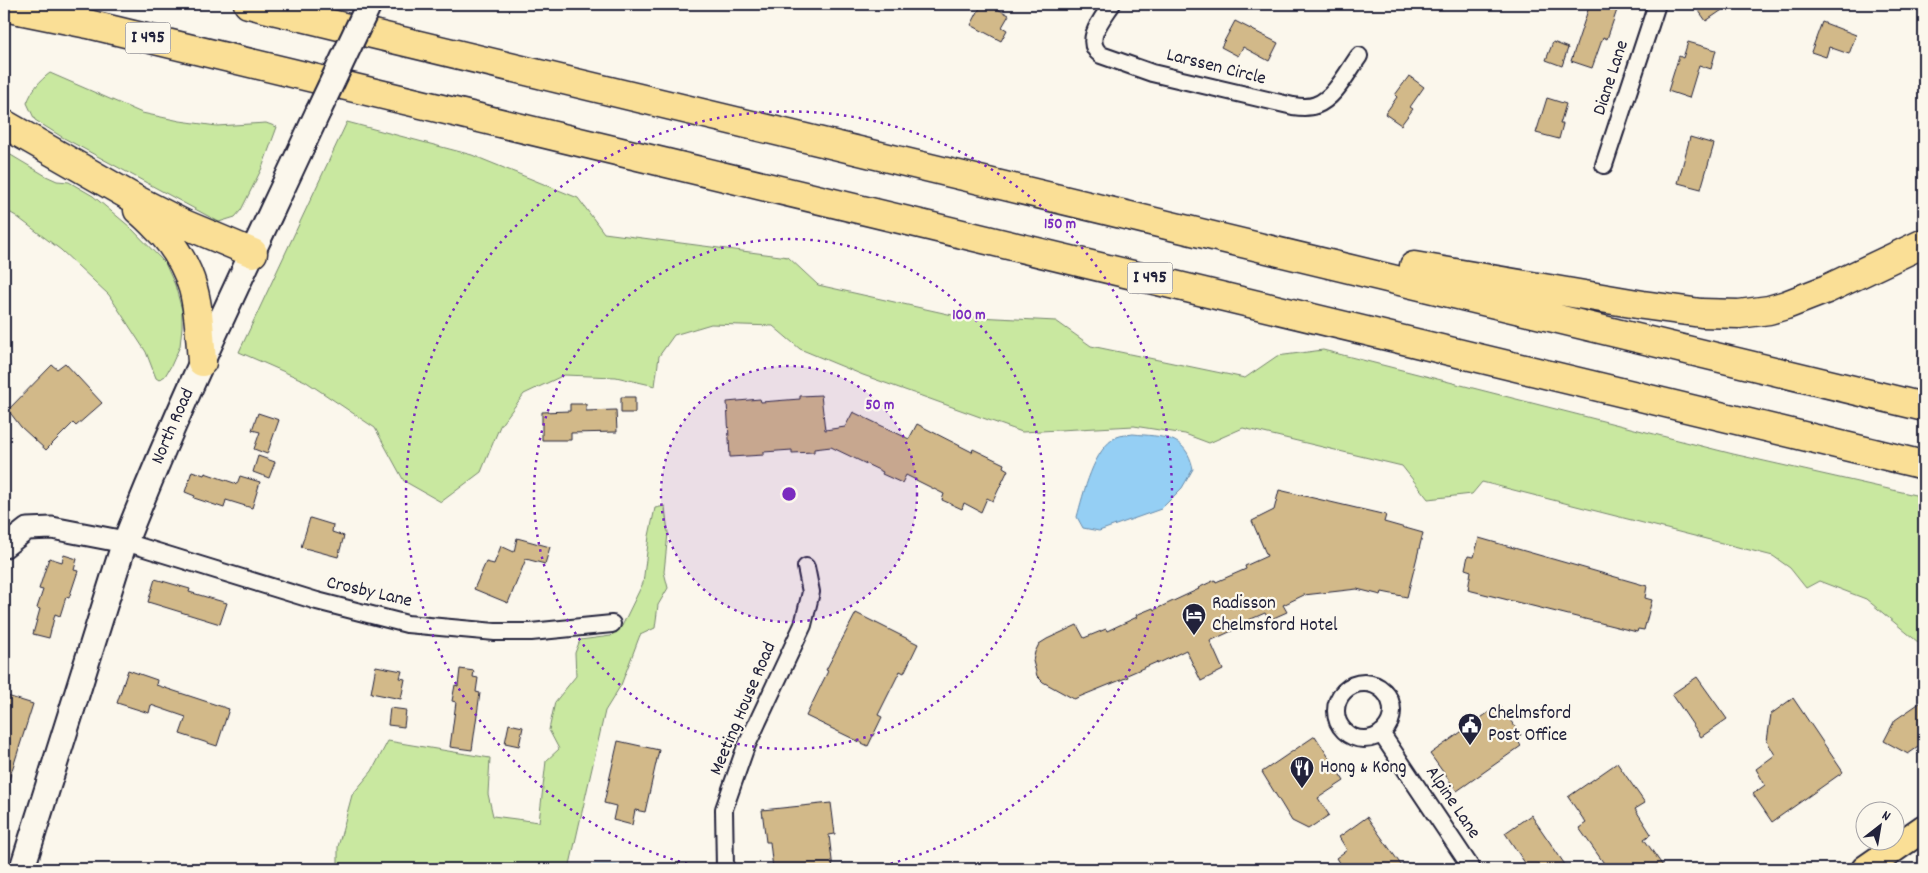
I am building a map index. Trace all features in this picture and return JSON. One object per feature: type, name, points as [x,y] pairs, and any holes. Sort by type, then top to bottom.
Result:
[{"type":"highway","points":[[248,4],[1924,407]]},
{"type":"highway","name":"I 495","points":[[4,7],[127,33],[1924,465]]},
{"type":"highway","points":[[4,124],[184,224],[253,253]]},
{"type":"highway","points":[[84,170],[141,212],[171,243],[183,261],[192,279],[196,296],[202,362]]},
{"type":"highway","points":[[1099,208],[1388,262],[1585,296],[1702,313],[1751,313],[1786,304],[1827,289],[1924,243]]},
{"type":"main road","name":"North Road","points":[[22,869],[125,542],[163,448],[202,362],[369,4]]},
{"type":"main road","points":[[1881,865],[1924,828]]},
{"type":"street","name":"Larssen Circle","points":[[1112,4],[1095,30],[1093,38],[1096,49],[1101,55],[1152,73],[1293,106],[1310,106],[1321,102],[1332,92],[1359,56]]},
{"type":"street","name":"Diane Lane","points":[[1604,165],[1657,4]]},
{"type":"street","points":[[4,547],[27,530],[52,528],[125,542]]},
{"type":"street","name":"Crosby Lane","points":[[125,542],[317,601],[407,624],[495,632],[531,632],[612,624]]},
{"type":"street","name":"Meeting House Road","points":[[724,869],[724,809],[746,750],[803,625],[811,592],[806,567]]},
{"type":"street","name":"Alpine Lane","points":[[1382,733],[1472,869]]},
{"type":"green space","points":[[50,73],[142,113],[217,126],[266,123],[277,127],[262,168],[241,210],[235,217],[219,222],[62,137],[35,120],[27,103],[36,86]]},
{"type":"green space","points":[[347,122],[472,155],[578,198],[604,233],[788,257],[818,285],[957,316],[1056,321],[1091,346],[1245,378],[1277,356],[1323,350],[1733,454],[1924,497],[1924,647],[1866,599],[1819,581],[1806,588],[1790,568],[1773,556],[1482,482],[1472,494],[1428,499],[1402,466],[1243,428],[1209,443],[1185,434],[1134,426],[1022,432],[863,375],[800,349],[773,326],[711,324],[674,335],[659,356],[655,386],[616,377],[564,375],[524,394],[500,426],[481,472],[441,502],[404,481],[375,428],[305,381],[239,352]]},
{"type":"green space","points":[[4,151],[46,176],[57,181],[69,182],[93,196],[130,227],[165,263],[175,285],[182,310],[182,327],[180,346],[165,376],[159,380],[156,378],[146,352],[109,295],[61,250],[4,209]]},
{"type":"green space","points":[[665,506],[668,533],[664,572],[668,588],[658,605],[655,628],[640,635],[621,685],[605,711],[569,869],[338,869],[338,847],[352,795],[372,771],[388,741],[490,758],[488,794],[493,816],[539,822],[546,761],[559,749],[549,730],[555,702],[576,676],[575,653],[580,640],[611,636],[622,626],[643,583],[649,536],[655,508]]},
{"type":"water","points":[[1133,434],[1163,437],[1179,443],[1190,458],[1193,469],[1182,488],[1161,509],[1099,531],[1083,528],[1077,517],[1086,485],[1096,461],[1109,442],[1119,436]]},
{"type":"water","points":[[594,865],[616,865],[649,869],[582,869]]},
{"type":"building","points":[[982,4],[988,4],[1009,15],[1002,27],[1007,30],[1001,41],[971,25]]},
{"type":"building","points":[[1590,4],[1599,4],[1617,10],[1607,39],[1603,37],[1592,68],[1571,61]]},
{"type":"building","points":[[1694,4],[1731,4],[1706,21]]},
{"type":"building","points":[[1235,21],[1278,43],[1269,61],[1243,47],[1238,56],[1221,47]]},
{"type":"building","points":[[1822,22],[1856,35],[1849,54],[1829,47],[1826,57],[1811,52]]},
{"type":"building","points":[[1553,42],[1568,48],[1562,66],[1546,60]]},
{"type":"building","points":[[1688,42],[1716,50],[1711,69],[1699,65],[1689,98],[1668,91],[1679,56],[1683,58]]},
{"type":"building","points":[[1409,76],[1424,87],[1410,107],[1413,109],[1401,125],[1385,114],[1397,97],[1395,95]]},
{"type":"building","points":[[1547,98],[1566,104],[1560,124],[1563,124],[1559,139],[1536,133]]},
{"type":"building","points":[[1690,137],[1714,144],[1701,189],[1678,183]]},
{"type":"building","points":[[65,363],[102,403],[76,426],[73,423],[46,450],[21,427],[8,410],[52,365],[57,369]]},
{"type":"building","points":[[821,395],[825,430],[845,427],[853,412],[909,439],[917,424],[972,452],[973,449],[1004,464],[1003,467],[1008,470],[993,501],[987,498],[981,512],[964,503],[962,509],[942,500],[944,494],[906,475],[902,483],[831,447],[814,449],[814,452],[792,453],[792,450],[764,452],[764,455],[730,457],[727,402],[760,399],[761,402],[800,399],[800,396]]},
{"type":"building","points":[[621,397],[635,397],[635,413],[621,413]]},
{"type":"building","points":[[570,404],[586,404],[586,411],[616,410],[617,432],[571,433],[571,440],[542,440],[542,412],[570,411]]},
{"type":"building","points":[[258,413],[279,420],[267,454],[254,449],[260,432],[252,430]]},
{"type":"building","points":[[258,456],[275,462],[269,478],[253,472]]},
{"type":"building","points":[[192,471],[204,475],[205,473],[237,484],[240,476],[260,482],[252,508],[226,500],[224,508],[194,498],[195,496],[185,492]]},
{"type":"building","points":[[1279,490],[1386,515],[1384,522],[1423,533],[1407,597],[1382,592],[1381,595],[1357,589],[1304,595],[1283,605],[1287,612],[1269,620],[1265,613],[1235,626],[1236,629],[1210,641],[1223,670],[1201,681],[1186,650],[1074,699],[1043,682],[1037,676],[1033,661],[1035,652],[1039,644],[1047,639],[1077,625],[1084,638],[1106,629],[1107,631],[1137,617],[1136,615],[1153,608],[1154,610],[1215,580],[1216,582],[1246,569],[1245,566],[1267,556],[1252,521],[1274,510]]},
{"type":"building","points":[[310,518],[333,525],[332,532],[344,536],[338,557],[301,547]]},
{"type":"building","points":[[517,538],[550,547],[545,564],[526,559],[508,603],[474,589],[486,562],[494,564],[501,546],[514,552]]},
{"type":"building","points":[[1479,538],[1647,586],[1645,598],[1652,600],[1644,630],[1638,629],[1637,632],[1468,590],[1471,571],[1465,569],[1468,556],[1474,557]]},
{"type":"building","points":[[64,555],[77,559],[74,570],[78,571],[69,598],[66,597],[60,616],[55,614],[49,638],[33,634],[40,609],[37,608],[43,590],[39,589],[49,558],[62,562]]},
{"type":"building","points":[[155,579],[190,589],[189,592],[227,603],[220,624],[148,602]]},
{"type":"building","points":[[856,613],[918,644],[904,673],[900,671],[878,715],[882,717],[868,746],[806,716],[828,671],[826,670]]},
{"type":"building","points":[[376,666],[402,671],[400,678],[405,679],[401,699],[371,693]]},
{"type":"building","points":[[460,669],[474,671],[473,677],[478,678],[476,692],[480,693],[472,750],[450,747],[456,702],[452,701],[455,685],[458,686]]},
{"type":"building","points":[[128,670],[157,680],[156,685],[229,709],[217,746],[180,734],[186,717],[151,705],[149,713],[117,703]]},
{"type":"building","points":[[1697,677],[1727,719],[1701,737],[1672,694]]},
{"type":"building","points":[[4,695],[33,704],[7,786],[4,786]]},
{"type":"building","points":[[1793,698],[1843,772],[1772,822],[1753,794],[1765,785],[1756,769],[1775,755],[1767,741],[1771,714]]},
{"type":"building","points":[[1924,700],[1924,743],[1908,754],[1884,741],[1895,720]]},
{"type":"building","points":[[1499,705],[1521,735],[1516,738],[1521,746],[1457,791],[1430,754]]},
{"type":"building","points":[[390,708],[406,710],[404,727],[388,725]]},
{"type":"building","points":[[509,724],[523,727],[519,746],[505,743]]},
{"type":"building","name":"Hong & Kong","points":[[1315,736],[1344,781],[1318,798],[1329,815],[1308,829],[1292,821],[1262,772]]},
{"type":"building","points":[[618,741],[659,750],[645,812],[635,810],[632,825],[613,820],[616,806],[604,803]]},
{"type":"building","points":[[1617,763],[1645,803],[1635,809],[1651,834],[1644,839],[1665,869],[1608,869],[1579,828],[1586,823],[1568,797]]},
{"type":"building","points":[[831,803],[835,834],[829,835],[833,869],[773,869],[770,842],[766,842],[762,810]]},
{"type":"building","points":[[1531,815],[1568,869],[1529,869],[1505,833]]},
{"type":"building","points":[[1367,817],[1404,869],[1343,869],[1336,858],[1347,850],[1339,837]]},
{"type":"place","name":"Radisson Chelmsford Hotel","points":[[1194,636]]},
{"type":"place","name":"Chelmsford Post Office","points":[[1470,746]]},
{"type":"place","name":"Hong & Kong","points":[[1302,789]]}]
